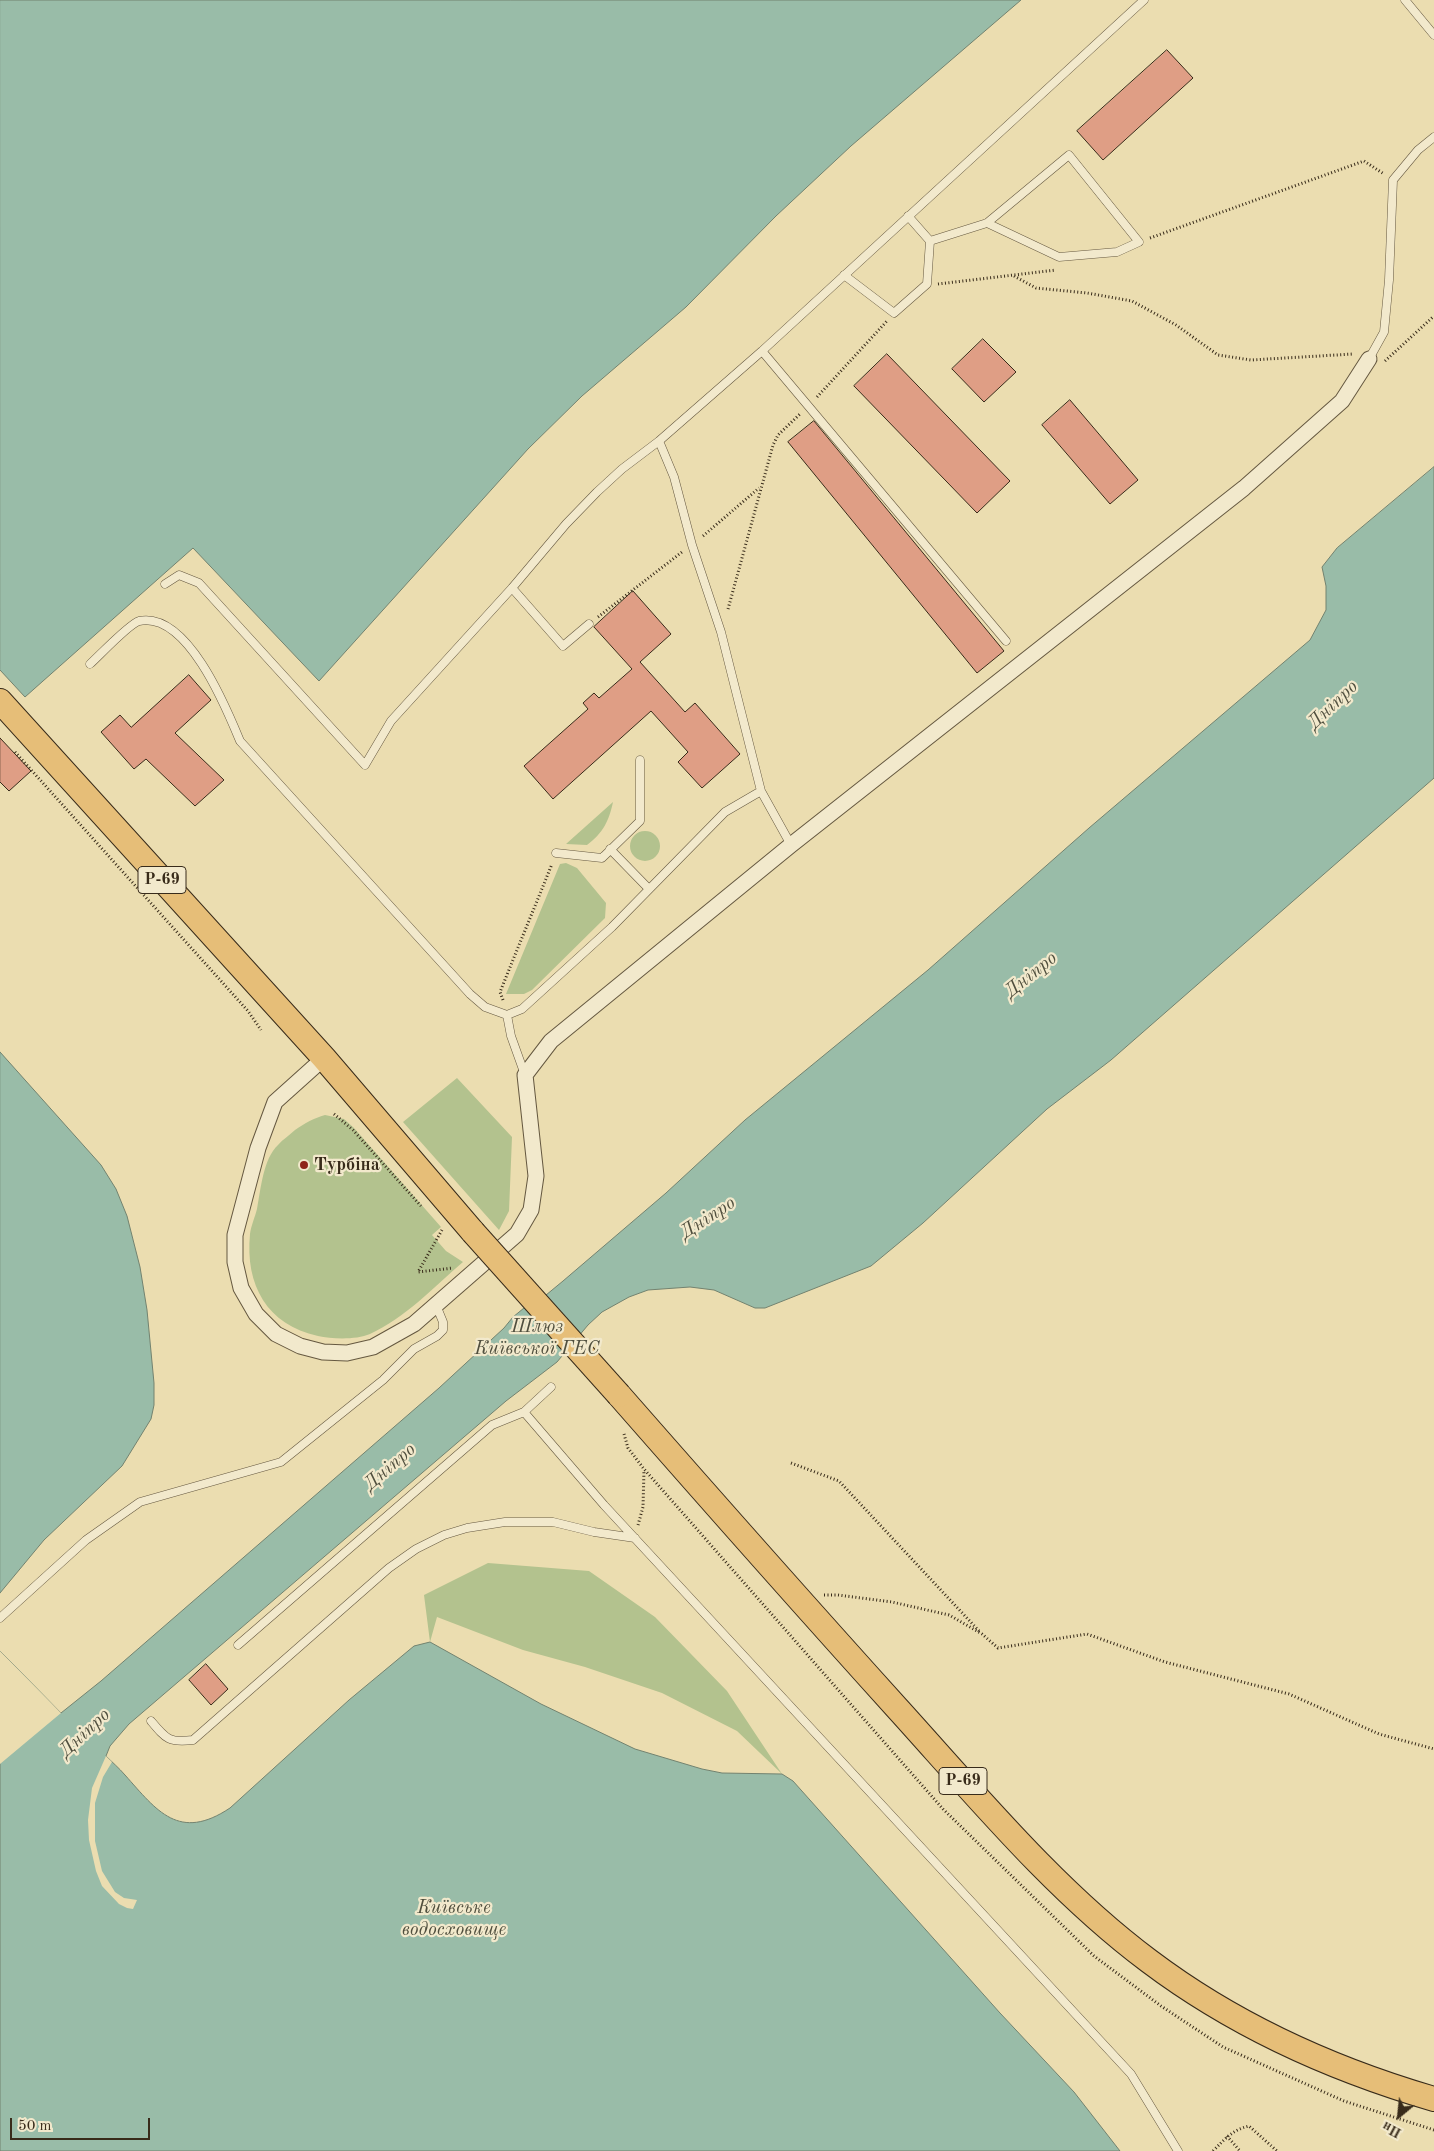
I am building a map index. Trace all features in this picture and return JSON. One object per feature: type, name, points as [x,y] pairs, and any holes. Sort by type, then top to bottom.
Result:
[{"type":"main road","name":"Р-69","points":[[0,701],[324,1058],[474,1232],[796,1596],[1041,1864],[1104,1925],[1148,1960],[1199,1996],[1273,2039],[1328,2063],[1434,2099]]},
{"type":"street","points":[[324,1058],[275,1102],[258,1148],[235,1235],[235,1262],[241,1288],[256,1314],[276,1334],[300,1346],[323,1352],[346,1353],[372,1347],[414,1324],[517,1234],[531,1210],[536,1176],[525,1075],[551,1041],[790,845],[1244,488],[1342,402],[1370,359]]},
{"type":"lane","points":[[165,584],[179,575],[200,583],[364,765],[391,721],[596,492],[622,469],[659,441],[762,351],[1144,0]]},
{"type":"lane","points":[[1405,0],[1434,34]]},
{"type":"lane","points":[[1370,359],[1384,332],[1391,241],[1393,180],[1418,150],[1434,137]]},
{"type":"lane","points":[[930,241],[987,223],[1069,155],[1139,242],[1117,252],[1059,257],[987,223]]},
{"type":"lane","points":[[844,275],[894,313],[928,284],[930,241],[908,216]]},
{"type":"lane","points":[[762,351],[1006,640]]},
{"type":"lane","points":[[659,441],[674,477],[692,545],[721,632],[761,791],[790,845]]},
{"type":"lane","points":[[512,588],[563,646],[589,624]]},
{"type":"lane","points":[[90,664],[138,621],[161,624],[173,631],[202,661],[220,694],[240,741],[470,994],[485,1007],[507,1015],[522,1009],[612,927],[725,812],[761,791]]},
{"type":"lane","points":[[556,853],[602,858],[640,821],[640,760]]},
{"type":"lane","points":[[610,850],[649,889]]},
{"type":"lane","points":[[507,1015],[511,1036],[525,1075]]},
{"type":"lane","points":[[0,1618],[86,1540],[140,1502],[281,1462],[384,1380],[414,1349],[437,1336],[443,1330],[443,1322],[436,1305]]},
{"type":"lane","points":[[238,1645],[492,1425],[524,1412],[551,1387]]},
{"type":"lane","points":[[524,1412],[635,1538],[1130,2074],[1178,2151]]},
{"type":"lane","points":[[151,1721],[163,1735],[176,1742],[192,1740],[389,1568],[416,1549],[444,1535],[467,1528],[505,1522],[552,1522],[594,1532],[635,1538]]},
{"type":"path","points":[[1139,242],[1172,232],[1364,161],[1393,180]]},
{"type":"path","points":[[928,284],[1064,269]]},
{"type":"path","points":[[1014,276],[1036,288],[1087,293],[1132,301],[1176,325],[1218,355],[1251,360],[1370,359],[1434,316]]},
{"type":"path","points":[[721,632],[760,488],[773,445],[778,435],[808,406],[894,313]]},
{"type":"path","points":[[589,624],[692,545],[760,488]]},
{"type":"path","points":[[13,750],[248,1011],[261,1030]]},
{"type":"path","points":[[507,1015],[500,992],[556,853]]},
{"type":"path","points":[[334,1114],[354,1130],[423,1209]]},
{"type":"path","points":[[435,1223],[447,1235]]},
{"type":"path","points":[[442,1230],[418,1272],[455,1268]]},
{"type":"path","points":[[791,1463],[839,1481],[982,1634],[998,1648],[1087,1634],[1165,1662],[1289,1694],[1379,1734],[1434,1749]]},
{"type":"path","points":[[635,1538],[643,1507],[644,1469]]},
{"type":"path","points":[[796,1596],[838,1594],[892,1602],[949,1615],[982,1634]]},
{"type":"path","points":[[1213,2151],[1227,2136],[1237,2129],[1249,2126],[1277,2151]]},
{"type":"path","points":[[1227,2136],[1240,2151]]},
{"type":"shaded area","points":[[613,802],[604,826],[593,840],[587,845],[566,844]]},
{"type":"shaded area","points":[[645,831],[656,835],[660,846],[656,857],[645,861],[634,857],[630,846],[634,835]]},
{"type":"shaded area","points":[[566,863],[577,868],[606,903],[605,918],[532,990],[524,994],[506,994],[560,864]]},
{"type":"shaded area","points":[[457,1078],[512,1137],[509,1211],[499,1230],[403,1122]]},
{"type":"shaded area","points":[[325,1115],[344,1119],[354,1128],[441,1227],[432,1235],[446,1251],[463,1262],[395,1320],[370,1334],[351,1338],[318,1336],[300,1331],[285,1323],[263,1300],[251,1270],[249,1253],[251,1228],[257,1209],[263,1175],[269,1158],[280,1143],[295,1130]]},
{"type":"shaded area","points":[[488,1563],[589,1571],[655,1617],[727,1691],[782,1774],[737,1731],[662,1693],[585,1667],[523,1650],[437,1617],[430,1642],[424,1595]]},
{"type":"water","points":[[0,0],[1021,0],[851,146],[776,216],[686,307],[582,396],[528,449],[319,681],[193,548],[25,697],[0,670]]},
{"type":"water","name":"Київське водосховище","points":[[1434,467],[1434,778],[1111,1060],[1047,1109],[923,1223],[871,1266],[765,1308],[755,1308],[714,1290],[690,1287],[648,1290],[629,1297],[602,1312],[588,1325],[557,1362],[506,1401],[129,1724],[110,1746],[106,1756],[148,1800],[170,1818],[183,1822],[197,1822],[212,1818],[230,1808],[349,1700],[414,1646],[430,1642],[541,1704],[635,1749],[722,1773],[782,1774],[793,1781],[1000,2013],[1074,2092],[1120,2151],[0,2151],[0,1651],[61,1713],[101,1681],[439,1388],[504,1328],[513,1317],[524,1308],[540,1300],[563,1281],[666,1193],[745,1120],[928,970],[1089,828],[1310,640],[1326,610],[1326,586],[1322,567],[1337,548]]},
{"type":"water","points":[[0,1052],[101,1165],[116,1189],[127,1216],[140,1267],[147,1310],[154,1383],[154,1405],[151,1419],[122,1466],[44,1540],[0,1593]]},
{"type":"pier","points":[[0,1651],[61,1713],[0,1764]]},
{"type":"pier","points":[[106,1756],[112,1762],[103,1777],[95,1803],[95,1841],[102,1871],[115,1892],[124,1898],[137,1900],[133,1909],[119,1904],[102,1886],[96,1871],[89,1840],[88,1820],[92,1788]]},
{"type":"building","points":[[1167,50],[1193,78],[1103,160],[1077,131]]},
{"type":"building","points":[[983,339],[1016,372],[984,402],[952,369]]},
{"type":"building","points":[[887,354],[1010,481],[977,513],[854,386]]},
{"type":"building","points":[[1070,400],[1138,480],[1110,504],[1042,425]]},
{"type":"building","points":[[814,421],[1004,651],[977,673],[788,442]]},
{"type":"building","points":[[633,591],[671,634],[640,662],[685,712],[695,703],[740,754],[702,788],[678,762],[688,752],[651,711],[553,799],[524,766],[588,709],[583,703],[594,693],[599,698],[632,669],[594,627]]},
{"type":"building","points":[[189,675],[211,700],[175,733],[224,780],[195,806],[146,759],[134,769],[101,732],[120,715],[131,727]]},
{"type":"building","points":[[0,738],[31,771],[9,791],[0,782]]},
{"type":"building","points":[[206,1664],[228,1689],[211,1705],[189,1680]]},
{"type":"place","name":"Турбіна","points":[[304,1165]]},
{"type":"water label","name":"Дніпро","points":[[1333,705]]},
{"type":"water label","name":"Дніпро","points":[[1031,975]]},
{"type":"water label","name":"Дніпро","points":[[708,1218]]},
{"type":"water label","name":"Шлюз Київської ГЕС","points":[[537,1338]]},
{"type":"water label","name":"Дніпро","points":[[390,1467]]},
{"type":"water label","name":"Дніпро","points":[[85,1733]]}]
